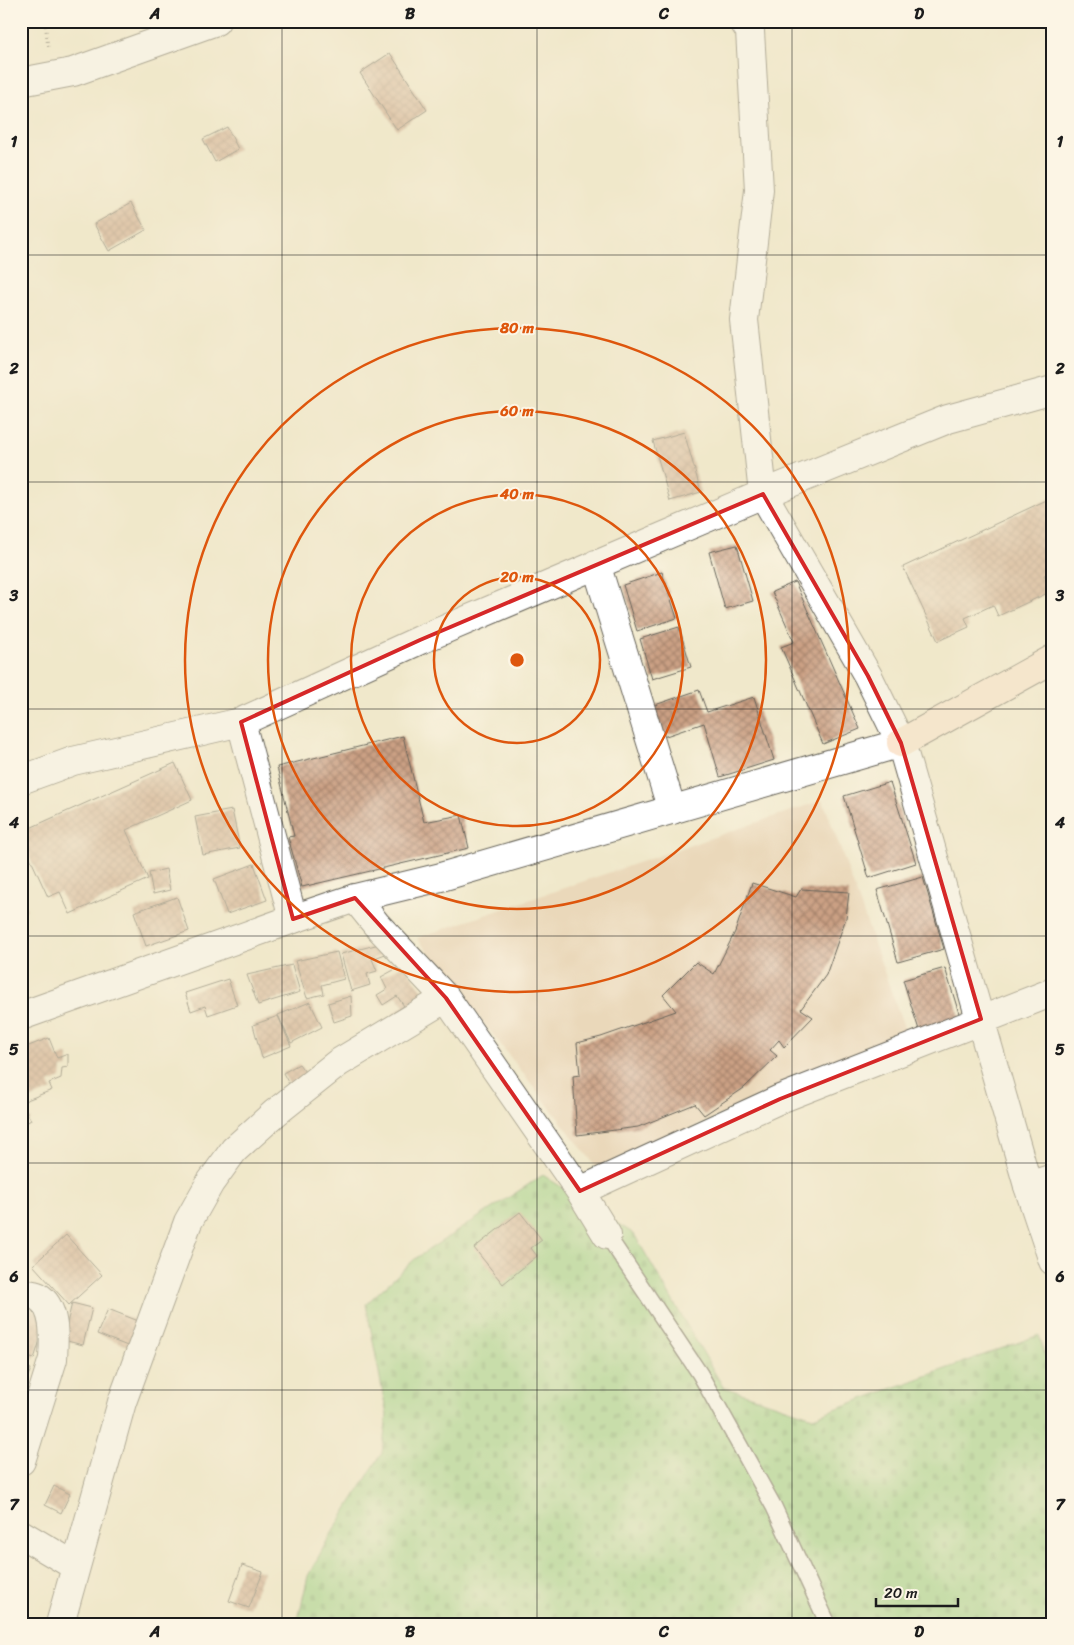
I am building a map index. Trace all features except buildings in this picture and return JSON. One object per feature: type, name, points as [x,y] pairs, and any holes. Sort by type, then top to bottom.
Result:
[{"type":"main road","points":[[901,743],[1053,659]]},
{"type":"street","points":[[21,82],[73,72],[216,21]]},
{"type":"street","points":[[743,21],[750,31],[759,190],[744,320],[763,494],[868,676],[901,743],[981,1019],[1040,1182],[1053,1261]]},
{"type":"street","points":[[21,780],[73,761],[242,722],[420,640],[596,564],[948,419],[1051,396]]},
{"type":"street","points":[[596,564],[672,810]]},
{"type":"street","points":[[242,722],[293,919]]},
{"type":"street","points":[[21,1016],[355,898],[441,877],[901,743]]},
{"type":"street","points":[[355,898],[376,924],[446,998],[580,1191],[607,1235]]},
{"type":"street","points":[[580,1191],[780,1099],[1053,992]]},
{"type":"street","points":[[60,1624],[122,1402],[188,1222],[210,1183],[234,1150],[275,1113],[338,1063],[446,998]]},
{"type":"street","points":[[21,1293],[37,1296],[46,1305],[52,1316],[54,1348],[53,1359],[21,1461]]},
{"type":"street","points":[[21,1534],[75,1566]]},
{"type":"lane","points":[[607,1235],[700,1374],[774,1507],[828,1624]]},
{"type":"highlighted area","points":[[763,494],[868,676],[901,743],[981,1019],[780,1099],[580,1191],[446,998],[355,898],[293,919],[241,722],[420,640]]},
{"type":"shaded area","points":[[823,800],[906,1033],[598,1169],[417,938]]},
{"type":"green space","points":[[543,1175],[634,1234],[723,1387],[813,1417],[1039,1335],[1053,1383],[1053,1624],[297,1624],[308,1576],[327,1541],[382,1453],[387,1415],[366,1304],[416,1258]]}]
